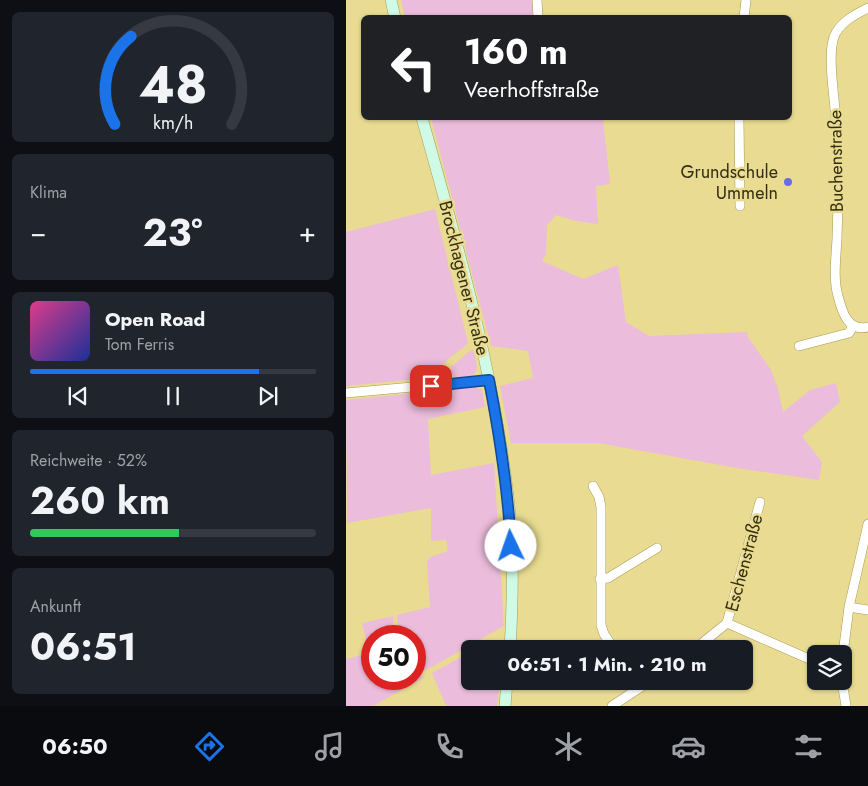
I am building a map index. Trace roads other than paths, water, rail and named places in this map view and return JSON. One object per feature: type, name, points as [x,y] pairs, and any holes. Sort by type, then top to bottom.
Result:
[{"type":"main road","points":[[391,0],[394,15]]},
{"type":"main road","name":"Brockhagener Straße","points":[[423,120],[462,266],[489,380],[500,442],[508,499],[512,562],[510,640]]},
{"type":"main road","points":[[504,706],[506,690]]},
{"type":"street","points":[[537,0],[538,15]]},
{"type":"street","points":[[744,15],[746,0]]},
{"type":"street","name":"Buchenstraße","points":[[853,326],[848,323],[837,294],[839,148],[831,54],[834,37],[842,25],[854,15],[868,8]]},
{"type":"street","points":[[739,120],[740,206]]},
{"type":"street","points":[[799,346],[849,333],[853,326],[862,329],[868,327]]},
{"type":"street","points":[[346,393],[489,380]]},
{"type":"street","points":[[593,486],[601,502],[601,625],[608,640]]},
{"type":"street","name":"Eschenstraße","points":[[727,624],[760,502]]},
{"type":"street","points":[[844,645],[849,607],[868,524]]},
{"type":"street","points":[[600,579],[608,578],[657,548]]},
{"type":"street","points":[[849,607],[868,610]]},
{"type":"street","points":[[707,640],[727,624],[807,658]]},
{"type":"street","points":[[612,706],[632,690]]},
{"type":"street","points":[[843,690],[846,706]]},
{"type":"place","name":"Grundschule Ummeln","points":[[788,182]]}]
